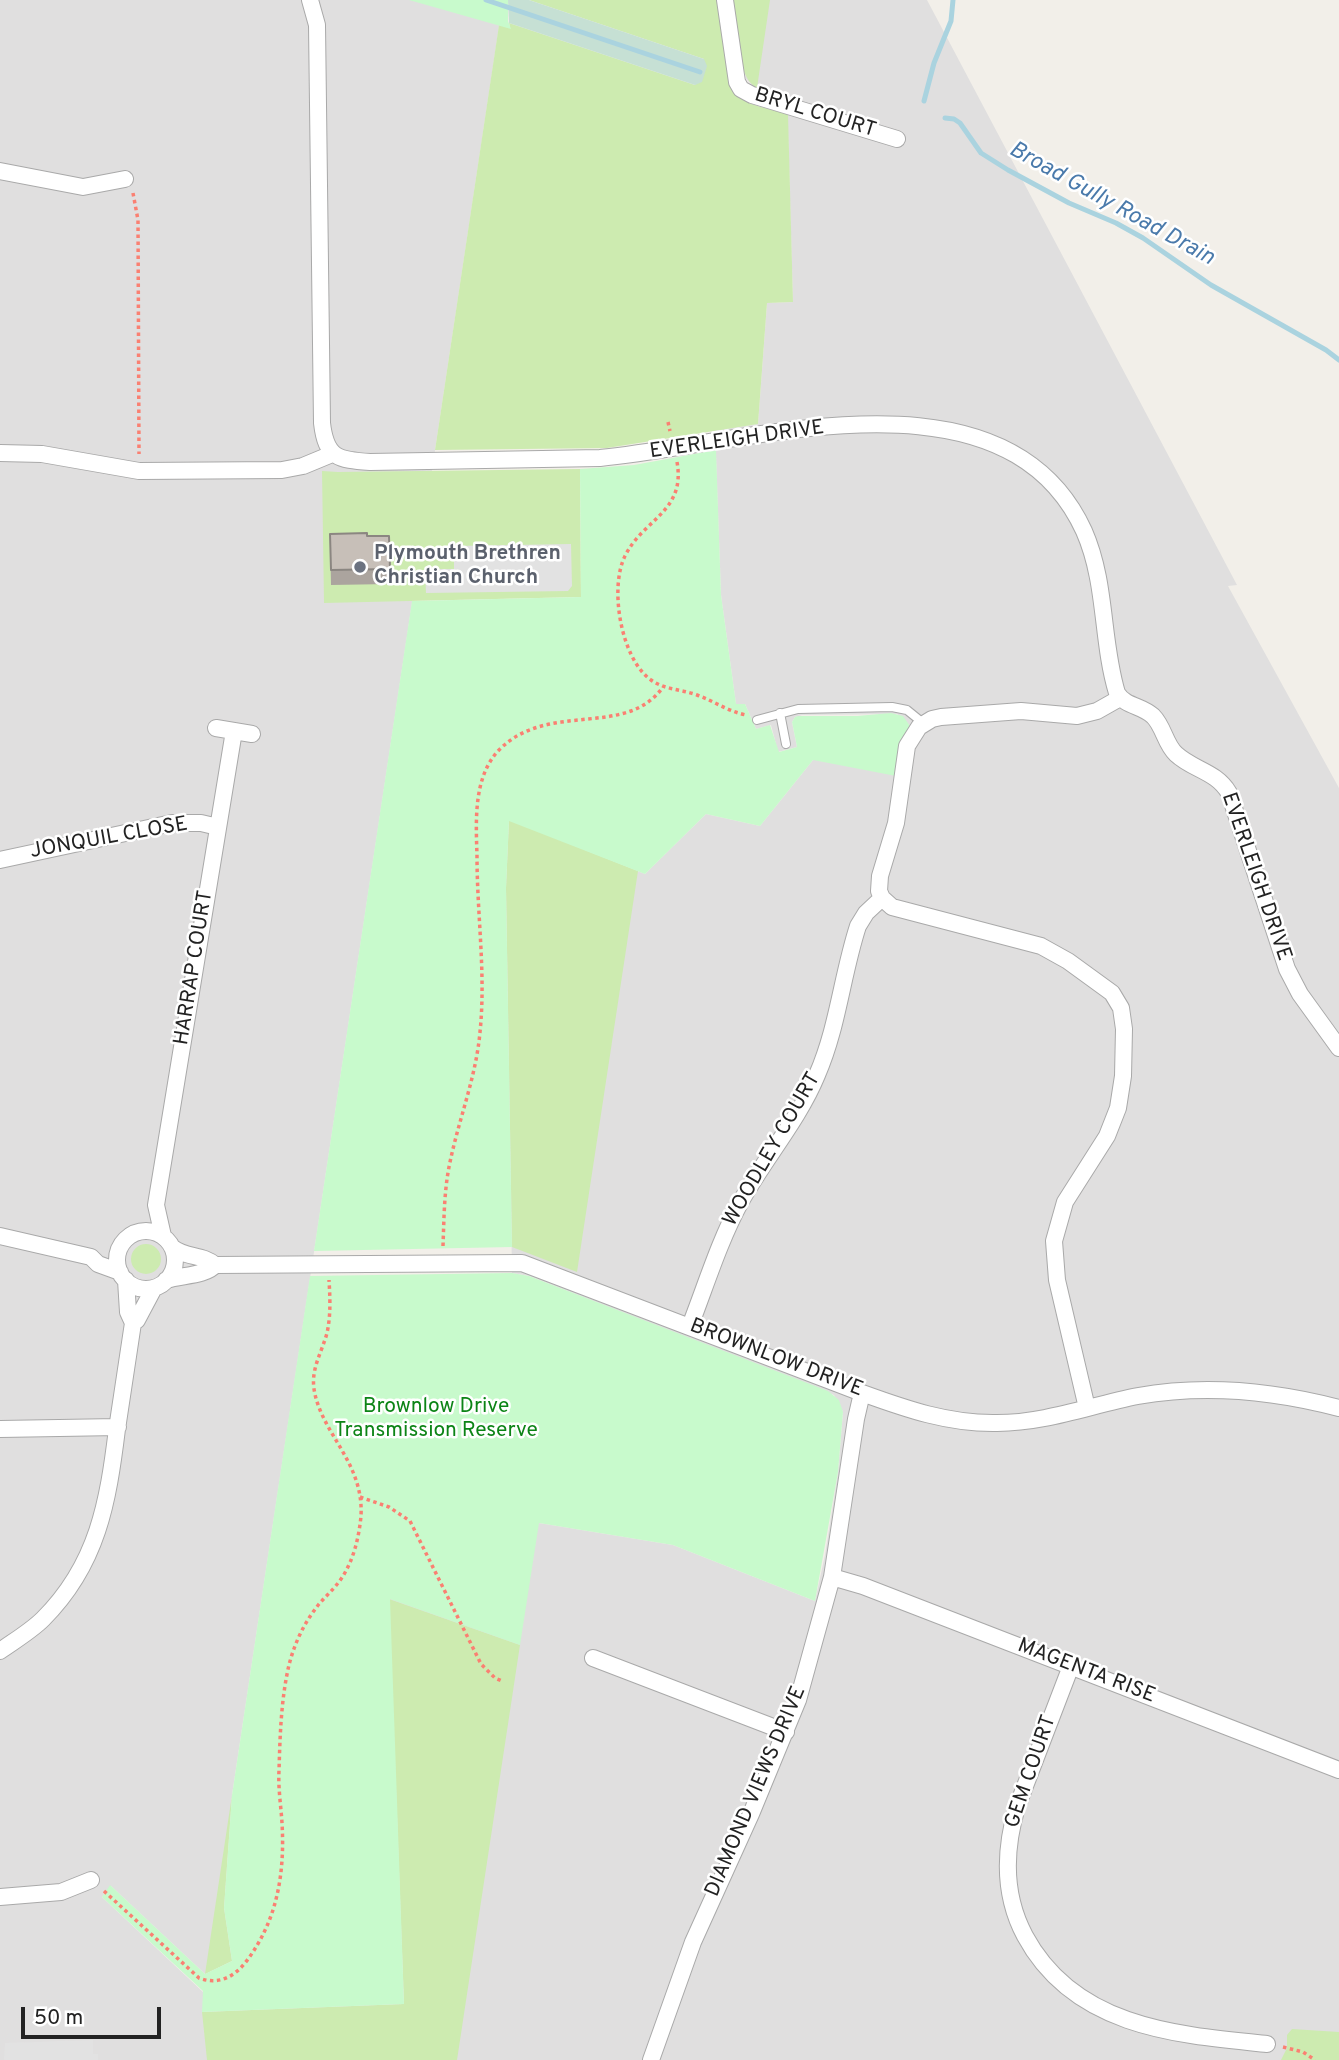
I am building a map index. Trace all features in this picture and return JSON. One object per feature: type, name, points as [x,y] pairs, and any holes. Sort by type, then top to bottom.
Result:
[{"type":"street","points":[[0,453],[42,454],[139,471],[282,470],[303,466],[332,454],[322,423],[317,25],[310,0]]},
{"type":"street","name":"BRYL COURT","points":[[725,0],[735,74],[741,89],[752,95],[897,139]]},
{"type":"street","points":[[0,171],[83,187],[125,179]]},
{"type":"street","name":"EVERLEIGH DRIVE","points":[[332,454],[341,459],[370,462],[569,460],[635,455],[791,430],[890,426],[964,432],[1013,453],[1052,484],[1065,499],[1084,531],[1098,574],[1114,685],[1120,698],[1156,719],[1177,756],[1212,775],[1225,786],[1287,970],[1339,1048]]},
{"type":"street","points":[[1087,1408],[1057,1280],[1054,1241],[1065,1202],[1107,1136],[1118,1108],[1123,1076],[1124,1029],[1121,1008],[1112,993],[1068,961],[1041,946],[892,907],[879,891],[880,876],[897,823],[907,746],[923,723],[941,717],[1021,711],[1077,716],[1097,711],[1120,698]]},
{"type":"street","points":[[216,728],[252,734]]},
{"type":"street","name":"HARRAP COURT","points":[[168,1242],[156,1205],[234,731]]},
{"type":"street","name":"JONQUIL CLOSE","points":[[0,860],[172,823],[201,823],[218,827]]},
{"type":"street","name":"WOODLEY COURT","points":[[690,1326],[723,1240],[741,1202],[799,1112],[816,1077],[831,1035],[858,926],[866,913],[882,898]]},
{"type":"street","name":"HARRAP COURT","points":[[134,1233],[156,1205]]},
{"type":"street","points":[[0,1651],[41,1621],[50,1611],[76,1577],[100,1527],[107,1499],[133,1323],[128,1312],[118,1255],[126,1239],[134,1233],[144,1231],[168,1242],[174,1265],[133,1323]]},
{"type":"street","points":[[0,1236],[91,1257],[98,1264],[139,1287],[160,1284]]},
{"type":"street","name":"BROWNLOW DRIVE","points":[[168,1242],[184,1255],[206,1259],[215,1265],[509,1261],[533,1265],[862,1393],[935,1417],[978,1423],[1039,1420],[1162,1393],[1217,1390],[1279,1395],[1339,1408]]},
{"type":"street","points":[[91,1257],[120,1247]]},
{"type":"street","name":"BROWNLOW DRIVE","points":[[160,1284],[188,1274],[206,1273],[215,1265]]},
{"type":"street","name":"DIAMOND VIEWS DRIVE","points":[[651,2060],[693,1942],[786,1732],[808,1668],[832,1577],[862,1393]]},
{"type":"street","points":[[0,1429],[118,1427]]},
{"type":"street","name":"MAGENTA RISE","points":[[832,1577],[863,1586],[1339,1770]]},
{"type":"street","points":[[593,1657],[786,1732]]},
{"type":"street","name":"GEM COURT","points":[[1071,1666],[1011,1829],[1007,1849],[1009,1888],[1021,1928],[1043,1964],[1057,1979],[1086,2002],[1103,2011],[1173,2033],[1267,2044]]},
{"type":"street","points":[[0,1897],[61,1892],[91,1880]]},
{"type":"lane","points":[[757,720],[809,708],[892,706],[907,710],[923,723]]},
{"type":"lane","points":[[779,713],[786,744]]},
{"type":"path","points":[[125,179],[133,192],[138,210],[139,471]]},
{"type":"path","points":[[668,422],[678,479],[674,498],[625,554],[618,597],[621,624],[630,653],[645,675],[663,687],[696,694],[721,708],[757,720]]},
{"type":"path","points":[[443,1262],[449,1169],[471,1083],[481,1030],[477,808],[488,766],[510,740],[548,723],[611,716],[639,708],[656,696],[663,687]]},
{"type":"path","points":[[91,1880],[199,1978],[215,1981],[233,1974],[255,1950],[269,1923],[277,1901],[283,1857],[279,1774],[289,1665],[307,1620],[333,1590],[350,1562],[359,1530],[360,1497],[351,1467],[321,1411],[314,1390],[314,1370],[329,1321],[329,1264]]},
{"type":"path","points":[[360,1497],[389,1507],[410,1521],[481,1664],[502,1681]]},
{"type":"path","points":[[1267,2044],[1303,2052],[1315,2060]]},
{"type":"shaded area","points":[[0,0],[503,0],[232,1795],[224,1908],[232,1961],[205,1974],[111,1886],[102,1897],[203,1992],[203,2012],[404,2004],[389,1599],[539,1523],[673,1545],[815,1601],[838,1472],[843,1412],[834,1395],[529,1276],[512,1273],[506,888],[509,820],[645,874],[706,814],[760,826],[813,760],[900,745],[910,726],[897,714],[802,715],[795,717],[792,722],[797,747],[778,752],[771,725],[756,729],[745,704],[736,704],[721,595],[715,430],[758,424],[767,303],[793,302],[787,98],[754,87],[746,79],[732,0],[927,0],[1237,585],[1228,586],[1339,788],[1339,2045],[1322,2060],[0,2060]]},
{"type":"shaded area","points":[[571,544],[572,586],[568,591],[426,593],[425,569],[454,569],[454,546]]},
{"type":"shaded area","points":[[93,2040],[93,2054],[98,2054],[98,2060],[4,2060],[5,2043]]},
{"type":"green space","points":[[409,0],[508,0],[508,21],[511,29]]},
{"type":"green space","points":[[508,0],[529,0],[704,59],[707,66],[702,82],[695,85],[509,23]]},
{"type":"green space","points":[[529,0],[717,0],[732,90],[745,101],[788,114],[793,302],[767,303],[758,424],[607,448],[435,450],[499,25],[510,28],[509,23],[695,85],[704,59]]},
{"type":"green space","points":[[732,0],[770,0],[757,88],[750,82],[741,62]]},
{"type":"green space","points":[[716,450],[721,595],[736,704],[745,704],[756,729],[770,725],[779,752],[797,747],[792,722],[798,716],[891,713],[903,716],[910,726],[900,745],[896,776],[813,760],[760,826],[706,814],[645,874],[509,821],[506,888],[512,1247],[314,1251],[412,601],[581,597],[580,469],[634,465]]},
{"type":"green space","points":[[580,469],[581,597],[324,603],[322,471]]},
{"type":"green space","points":[[509,820],[638,871],[577,1272],[512,1247],[506,888]]},
{"type":"green space","points":[[146,1244],[157,1248],[161,1259],[157,1270],[146,1274],[135,1270],[131,1259],[135,1248]]},
{"type":"green space","name":"Brownlow Drive Transmission Reserve","points":[[512,1273],[529,1276],[828,1391],[839,1400],[843,1412],[838,1472],[815,1601],[673,1545],[539,1523],[520,1645],[390,1599],[404,2004],[202,2012],[203,1991],[102,1897],[110,1885],[205,1974],[232,1961],[224,1908],[232,1795],[310,1276]]},
{"type":"green space","points":[[389,1599],[520,1645],[457,2060],[207,2060],[202,2012],[404,2004]]},
{"type":"green space","points":[[232,1795],[224,1908],[232,1961],[205,1974]]},
{"type":"green space","points":[[1292,2029],[1339,2032],[1339,2060],[1281,2060],[1287,2048],[1287,2035]]},
{"type":"building","points":[[367,533],[367,536],[389,536],[390,569],[331,570],[330,534]]},
{"type":"waterway","name":"Broad Gully Road Drain","points":[[486,0],[700,72]]},
{"type":"waterway","points":[[924,101],[934,63],[951,21],[953,0]]},
{"type":"waterway","name":"Broad Gully Road Drain","points":[[945,118],[960,123],[981,153],[1008,170],[1143,238],[1211,285],[1339,360]]},
{"type":"place","name":"Plymouth Brethren Christian Church","points":[[360,567]]}]
